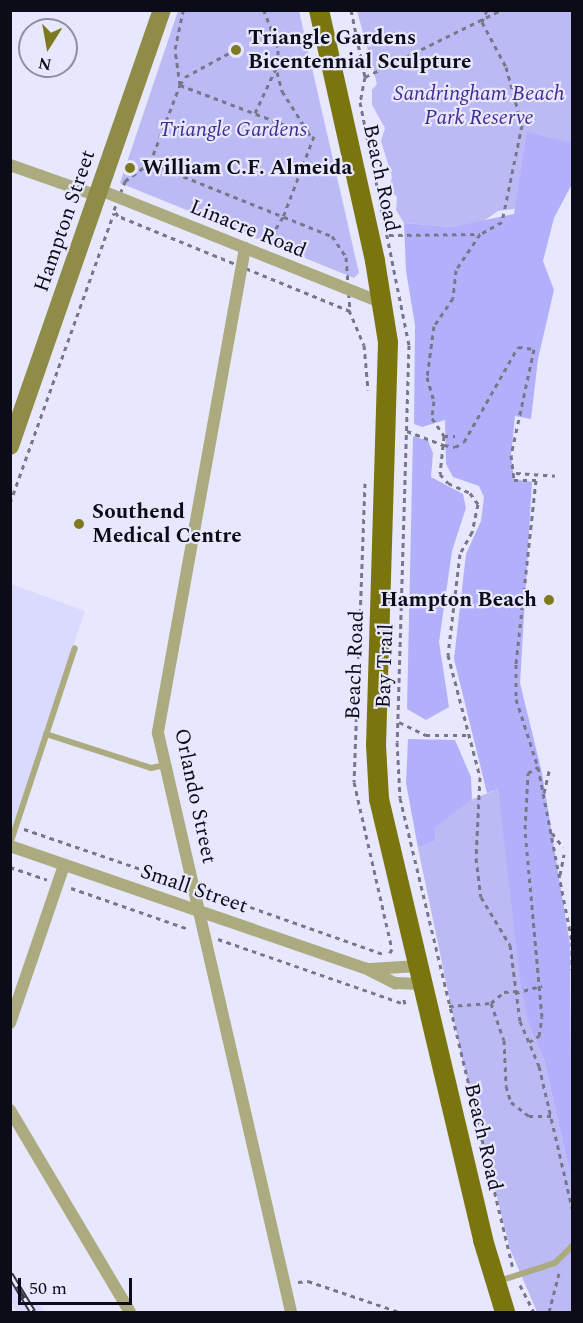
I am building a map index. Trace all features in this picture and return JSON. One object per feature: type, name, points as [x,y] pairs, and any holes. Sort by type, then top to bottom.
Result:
[{"type":"main road","name":"Hampton Street","points":[[10,446],[162,10]]},
{"type":"main road","name":"Beach Road","points":[[319,10],[382,303],[388,392],[376,772],[382,814],[420,975],[495,1282],[505,1312]]},
{"type":"street","name":"Linacre Road","points":[[10,165],[118,197],[382,303]]},
{"type":"street","name":"Orlando Street","points":[[245,249],[158,733],[291,1312]]},
{"type":"street","name":"Small Street","points":[[10,845],[365,968],[401,985],[420,975]]},
{"type":"street","points":[[10,1023],[64,865]]},
{"type":"street","name":"Small Street","points":[[365,968],[398,969],[420,975]]},
{"type":"street","points":[[10,1110],[130,1312]]},
{"type":"lane","points":[[10,845],[75,648]]},
{"type":"lane","points":[[46,734],[151,768],[165,765]]},
{"type":"lane","points":[[495,1282],[538,1269],[561,1259],[573,1246]]},
{"type":"path","points":[[180,85],[175,49],[183,10]]},
{"type":"path","points":[[264,10],[278,47],[277,71],[282,91],[310,135]]},
{"type":"path","name":"Bay Trail","points":[[351,10],[365,77],[360,102],[409,335],[398,721],[400,798],[516,1276],[534,1312]]},
{"type":"path","points":[[482,22],[487,10]]},
{"type":"path","points":[[365,77],[482,22],[501,10]]},
{"type":"path","points":[[482,22],[506,67],[522,125],[502,222],[480,234],[456,270],[453,297],[434,326],[431,338],[427,377],[434,401],[432,418],[444,436],[440,472],[443,479],[470,493],[478,504],[472,532],[460,554],[448,656],[466,735],[480,777],[476,861],[481,897],[510,945],[515,992],[539,1066],[573,1208]]},
{"type":"path","points":[[118,197],[126,181],[150,164],[180,85],[185,78],[229,53]]},
{"type":"path","points":[[255,113],[277,71]]},
{"type":"path","points":[[180,85],[314,136],[283,217],[260,254]]},
{"type":"path","points":[[165,125],[178,131]]},
{"type":"path","points":[[150,164],[332,236],[346,256],[349,290]]},
{"type":"path","points":[[10,503],[114,213]]},
{"type":"path","points":[[389,235],[480,234]]},
{"type":"path","points":[[349,310],[364,345],[368,400]]},
{"type":"path","points":[[407,431],[444,445],[455,447],[464,442],[518,346],[534,349],[511,455],[516,473],[514,480],[536,480],[516,688],[544,795],[572,943],[573,970]]},
{"type":"path","points":[[444,436],[455,436]]},
{"type":"path","points":[[516,473],[555,476]]},
{"type":"path","points":[[365,474],[354,782],[391,951],[398,969]]},
{"type":"path","points":[[398,721],[426,735],[466,735]]},
{"type":"path","points":[[529,1041],[539,1036],[542,986],[525,830],[528,773],[538,767]]},
{"type":"path","points":[[544,795],[550,768]]},
{"type":"path","points":[[16,826],[386,955],[391,951]]},
{"type":"path","points":[[551,832],[563,847]]},
{"type":"path","points":[[560,877],[564,854]]},
{"type":"path","points":[[10,867],[405,1004],[401,985]]},
{"type":"path","points":[[449,1006],[491,1003],[501,994],[542,986]]},
{"type":"path","points":[[491,1003],[504,1040],[507,1089],[512,1102],[529,1116],[550,1116]]},
{"type":"path","points":[[549,1312],[561,1259]]},
{"type":"path","points":[[284,1283],[308,1281],[399,1312]]},
{"type":"shaded area","points":[[527,132],[572,143],[572,184],[554,218],[543,261],[554,290],[538,359],[531,419],[515,416],[511,455],[514,479],[532,482],[520,683],[542,773],[570,945],[572,1183],[544,1060],[529,1026],[520,979],[498,789],[487,793],[454,659],[466,554],[481,521],[484,497],[479,486],[453,477],[446,464],[445,420],[422,427],[414,424],[415,325],[406,271],[404,223],[452,227],[514,214]]},
{"type":"shaded area","points":[[413,436],[428,441],[433,453],[431,477],[463,494],[466,508],[452,551],[439,642],[449,707],[426,720],[407,709]]},
{"type":"shaded area","points":[[11,584],[85,611],[12,827],[11,827]]},
{"type":"shaded area","points":[[408,739],[455,740],[471,777],[472,799],[435,828],[435,841],[418,848],[406,783]]},
{"type":"shaded area","points":[[10,1268],[32,1304],[38,1301],[45,1312],[16,1312],[11,1298]]},
{"type":"green space","name":"Triangle Gardens","points":[[178,11],[299,11],[359,273],[354,278],[120,183]]},
{"type":"green space","name":"Sandringham Beach Park Reserve","points":[[357,11],[572,11],[572,166],[549,204],[498,211],[482,222],[452,227],[404,223],[396,210],[397,197],[389,189],[392,177],[381,141],[385,128],[372,105],[372,90],[377,84]]},
{"type":"green space","points":[[498,789],[529,1026],[544,1060],[572,1183],[572,1312],[537,1312],[510,1249],[461,1054],[418,848],[435,841],[435,828],[463,803]]},
{"type":"railway","points":[[10,1274],[33,1312]]},
{"type":"place","name":"Triangle Gardens Bicentennial Sculpture","points":[[236,50]]},
{"type":"place","name":"William C.F. Almeida","points":[[130,168]]},
{"type":"place","name":"Southend Medical Centre","points":[[79,524]]},
{"type":"place","name":"Hampton Beach","points":[[549,600]]}]
